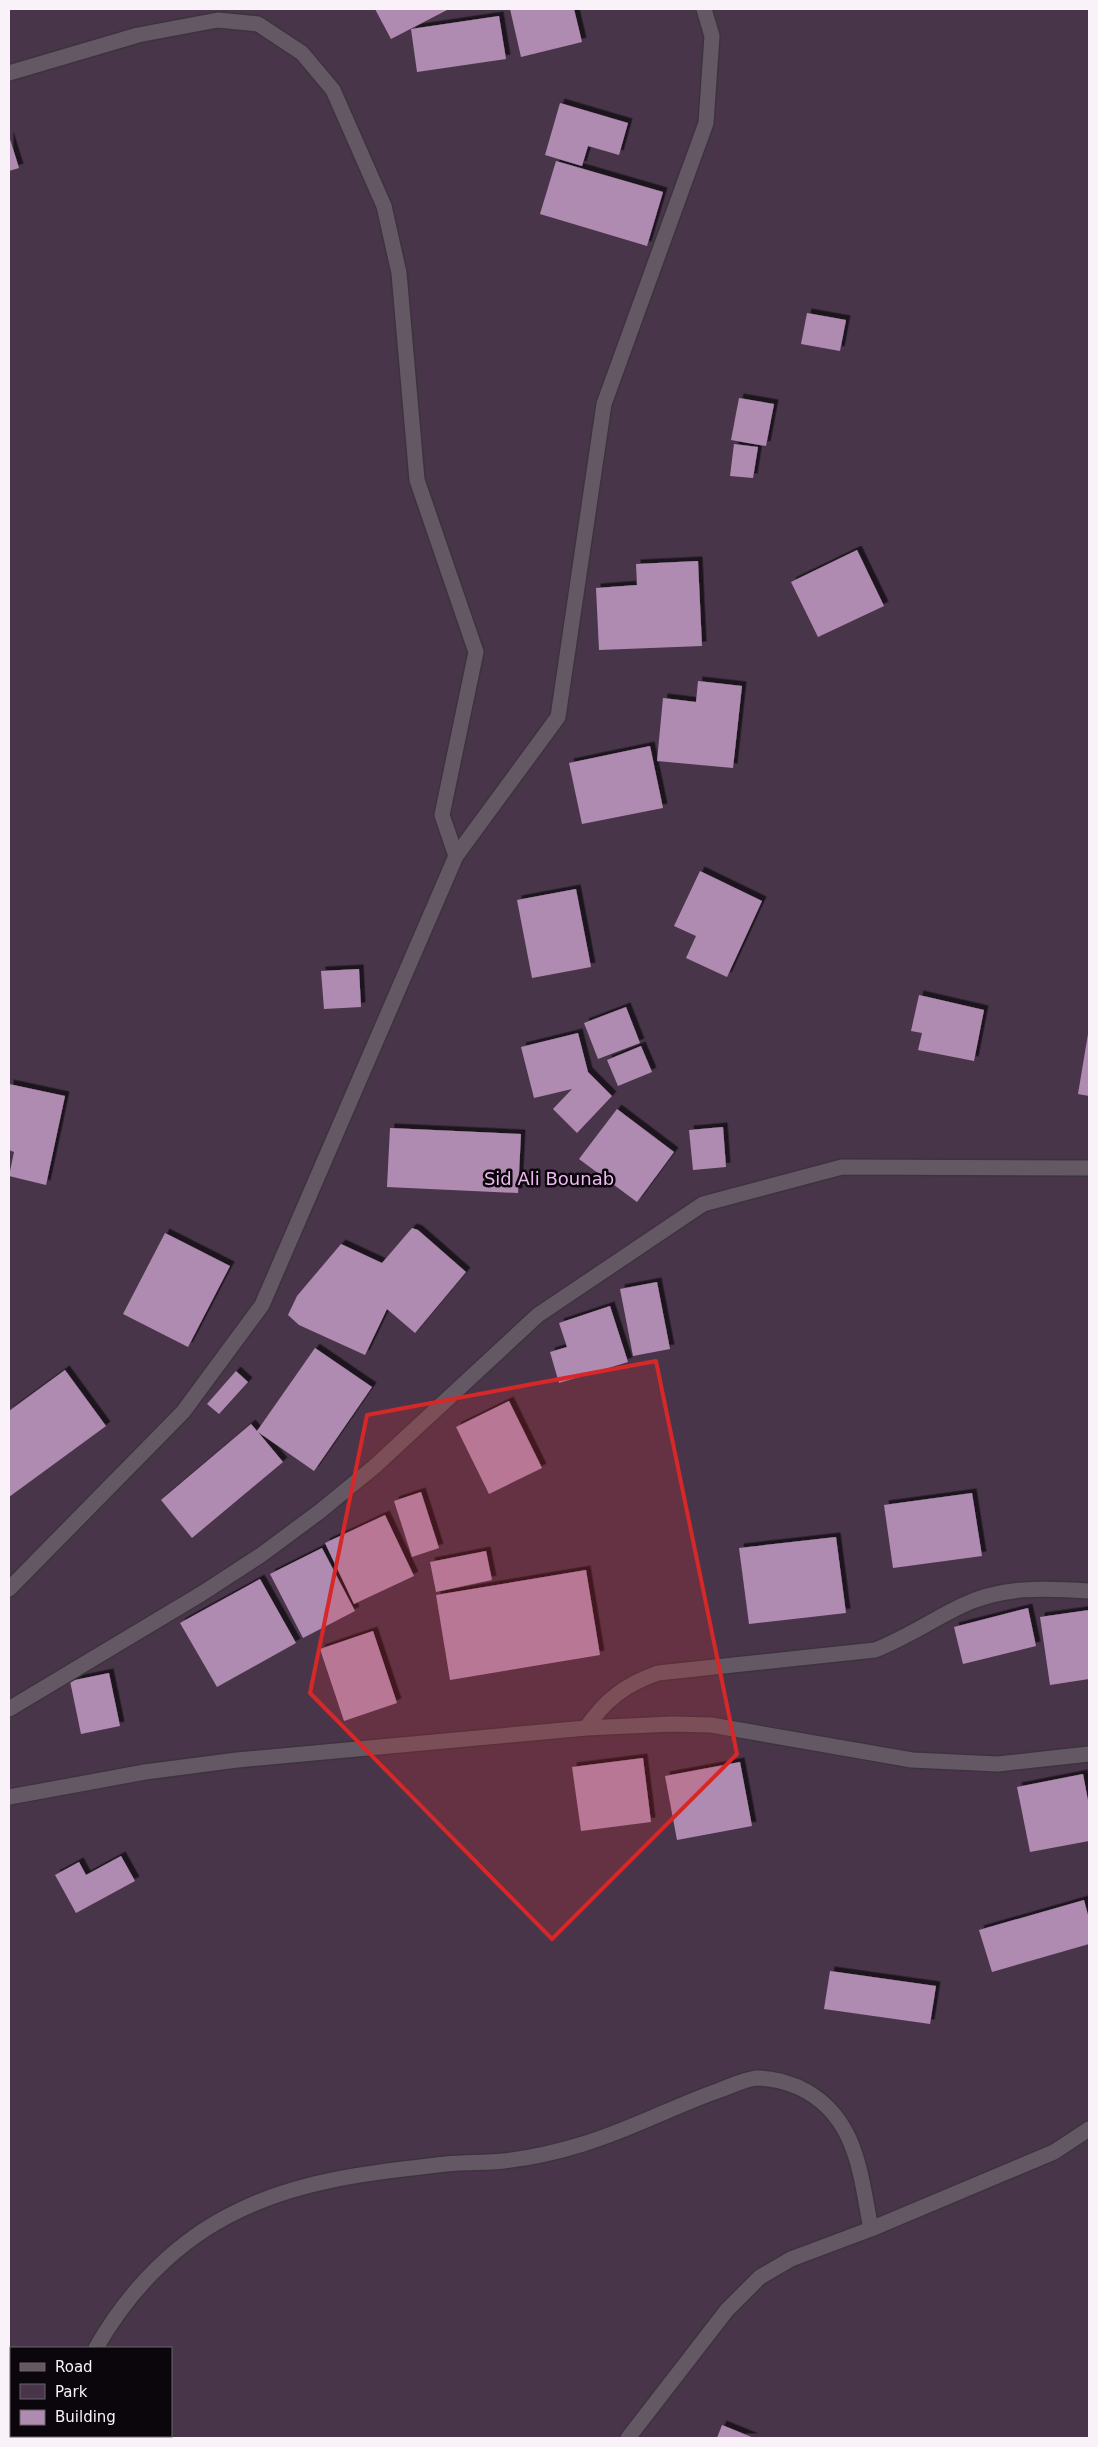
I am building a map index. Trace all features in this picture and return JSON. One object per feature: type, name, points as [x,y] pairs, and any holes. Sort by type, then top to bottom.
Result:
[{"type":"street","points":[[9,1589],[183,1412],[262,1305],[456,856],[558,718],[604,404],[706,123],[712,36],[704,9]]},
{"type":"street","points":[[9,73],[138,35],[218,20],[258,24],[302,53],[334,90],[384,206],[399,273],[417,480],[476,652],[442,815],[456,856]]},
{"type":"street","points":[[9,1709],[201,1594],[319,1512],[374,1467],[538,1316],[703,1204],[842,1167],[1089,1168]]},
{"type":"street","points":[[586,1728],[599,1709],[616,1692],[636,1680],[658,1673],[875,1650],[894,1643],[961,1606],[988,1596],[1016,1590],[1044,1588],[1089,1591]]},
{"type":"street","points":[[9,1797],[145,1772],[237,1760],[586,1728],[672,1724],[711,1725],[921,1761],[998,1764],[1089,1754]]},
{"type":"street","points":[[97,2347],[110,2324],[135,2290],[165,2260],[198,2234],[235,2212],[264,2198],[325,2181],[448,2164],[503,2161],[556,2152],[609,2136],[679,2104],[755,2078],[777,2080],[798,2087],[817,2098],[835,2115],[849,2135],[857,2158],[871,2229]]},
{"type":"street","points":[[628,2438],[727,2310],[760,2277],[791,2259],[871,2229],[1054,2152],[1089,2129]]},
{"type":"highlighted area","points":[[656,1361],[737,1754],[552,1939],[310,1693],[367,1415]]},
{"type":"green space","name":"Sid Ali Bounab","points":[[9,9],[1089,9],[1089,2438],[9,2438]]},
{"type":"building","points":[[375,9],[449,9],[391,39]]},
{"type":"building","points":[[510,9],[574,9],[582,42],[521,57]]},
{"type":"building","points":[[499,16],[506,59],[417,72],[411,29]]},
{"type":"building","points":[[560,103],[628,123],[619,155],[588,146],[582,166],[545,155]]},
{"type":"building","points":[[9,136],[19,168],[9,171]]},
{"type":"building","points":[[556,161],[663,192],[647,246],[540,214]]},
{"type":"building","points":[[807,313],[846,320],[840,351],[801,344]]},
{"type":"building","points":[[739,398],[774,404],[766,446],[731,440]]},
{"type":"building","points":[[734,444],[758,447],[753,478],[730,476]]},
{"type":"building","points":[[857,550],[884,606],[818,637],[791,582]]},
{"type":"building","points":[[698,561],[702,646],[599,650],[596,588],[637,585],[636,564]]},
{"type":"building","points":[[698,681],[742,686],[733,768],[657,761],[663,698],[696,702]]},
{"type":"building","points":[[650,746],[663,808],[582,824],[569,763]]},
{"type":"building","points":[[700,871],[762,901],[727,977],[686,958],[696,936],[674,926]]},
{"type":"building","points":[[576,889],[591,967],[532,978],[517,900]]},
{"type":"building","points":[[359,969],[361,1007],[324,1009],[321,971]]},
{"type":"building","points":[[919,995],[984,1010],[974,1061],[918,1050],[922,1033],[911,1031]]},
{"type":"building","points":[[626,1007],[640,1043],[598,1059],[584,1023]]},
{"type":"building","points":[[578,1033],[588,1072],[612,1096],[577,1133],[553,1109],[572,1089],[534,1098],[521,1047]]},
{"type":"building","points":[[1089,1034],[1089,1096],[1078,1094]]},
{"type":"building","points":[[641,1046],[652,1072],[618,1086],[607,1060]]},
{"type":"building","points":[[9,1084],[65,1096],[46,1185],[9,1176],[14,1152],[9,1150]]},
{"type":"building","points":[[617,1109],[674,1152],[637,1202],[579,1159]]},
{"type":"building","points":[[723,1127],[726,1167],[693,1170],[689,1130]]},
{"type":"building","points":[[390,1128],[521,1134],[518,1193],[387,1187]]},
{"type":"building","points":[[412,1228],[418,1230],[466,1272],[415,1333],[387,1309],[365,1355],[299,1325],[288,1315],[297,1296],[341,1244],[382,1263]]},
{"type":"building","points":[[165,1233],[230,1266],[188,1347],[123,1314]]},
{"type":"building","points":[[657,1282],[670,1349],[633,1356],[620,1289]]},
{"type":"building","points":[[610,1306],[628,1362],[559,1383],[550,1352],[567,1347],[559,1323]]},
{"type":"building","points":[[315,1348],[372,1387],[314,1471],[258,1432],[283,1462],[192,1538],[161,1500],[251,1424],[257,1431]]},
{"type":"building","points":[[65,1370],[106,1426],[9,1497],[9,1411]]},
{"type":"building","points":[[236,1371],[248,1382],[219,1414],[207,1404]]},
{"type":"building","points":[[509,1401],[542,1468],[489,1494],[456,1427]]},
{"type":"building","points":[[421,1492],[439,1548],[412,1557],[394,1501]]},
{"type":"building","points":[[972,1493],[982,1556],[893,1568],[884,1505]]},
{"type":"building","points":[[385,1515],[414,1576],[354,1604],[325,1543]]},
{"type":"building","points":[[836,1537],[846,1613],[749,1624],[739,1548]]},
{"type":"building","points":[[322,1548],[355,1611],[303,1638],[270,1574]]},
{"type":"building","points":[[486,1551],[492,1580],[436,1592],[430,1562]]},
{"type":"building","points":[[586,1570],[600,1655],[450,1680],[436,1595]]},
{"type":"building","points":[[260,1579],[296,1643],[217,1687],[180,1623]]},
{"type":"building","points":[[1028,1608],[1036,1646],[963,1664],[954,1627]]},
{"type":"building","points":[[1089,1610],[1089,1679],[1050,1685],[1040,1617]]},
{"type":"building","points":[[373,1631],[397,1703],[344,1721],[320,1649]]},
{"type":"building","points":[[109,1673],[120,1726],[81,1734],[70,1681]]},
{"type":"building","points":[[643,1758],[651,1822],[581,1831],[572,1767]]},
{"type":"building","points":[[740,1762],[752,1826],[677,1840],[665,1776]]},
{"type":"building","points":[[1083,1774],[1089,1806],[1089,1841],[1030,1852],[1017,1787]]},
{"type":"building","points":[[121,1856],[135,1881],[76,1913],[55,1875],[79,1862],[86,1875]]},
{"type":"building","points":[[1084,1900],[1089,1919],[1089,1944],[992,1972],[979,1930]]},
{"type":"building","points":[[830,1971],[936,1986],[930,2024],[824,2009]]},
{"type":"building","points":[[722,2425],[754,2438],[717,2438]]}]
